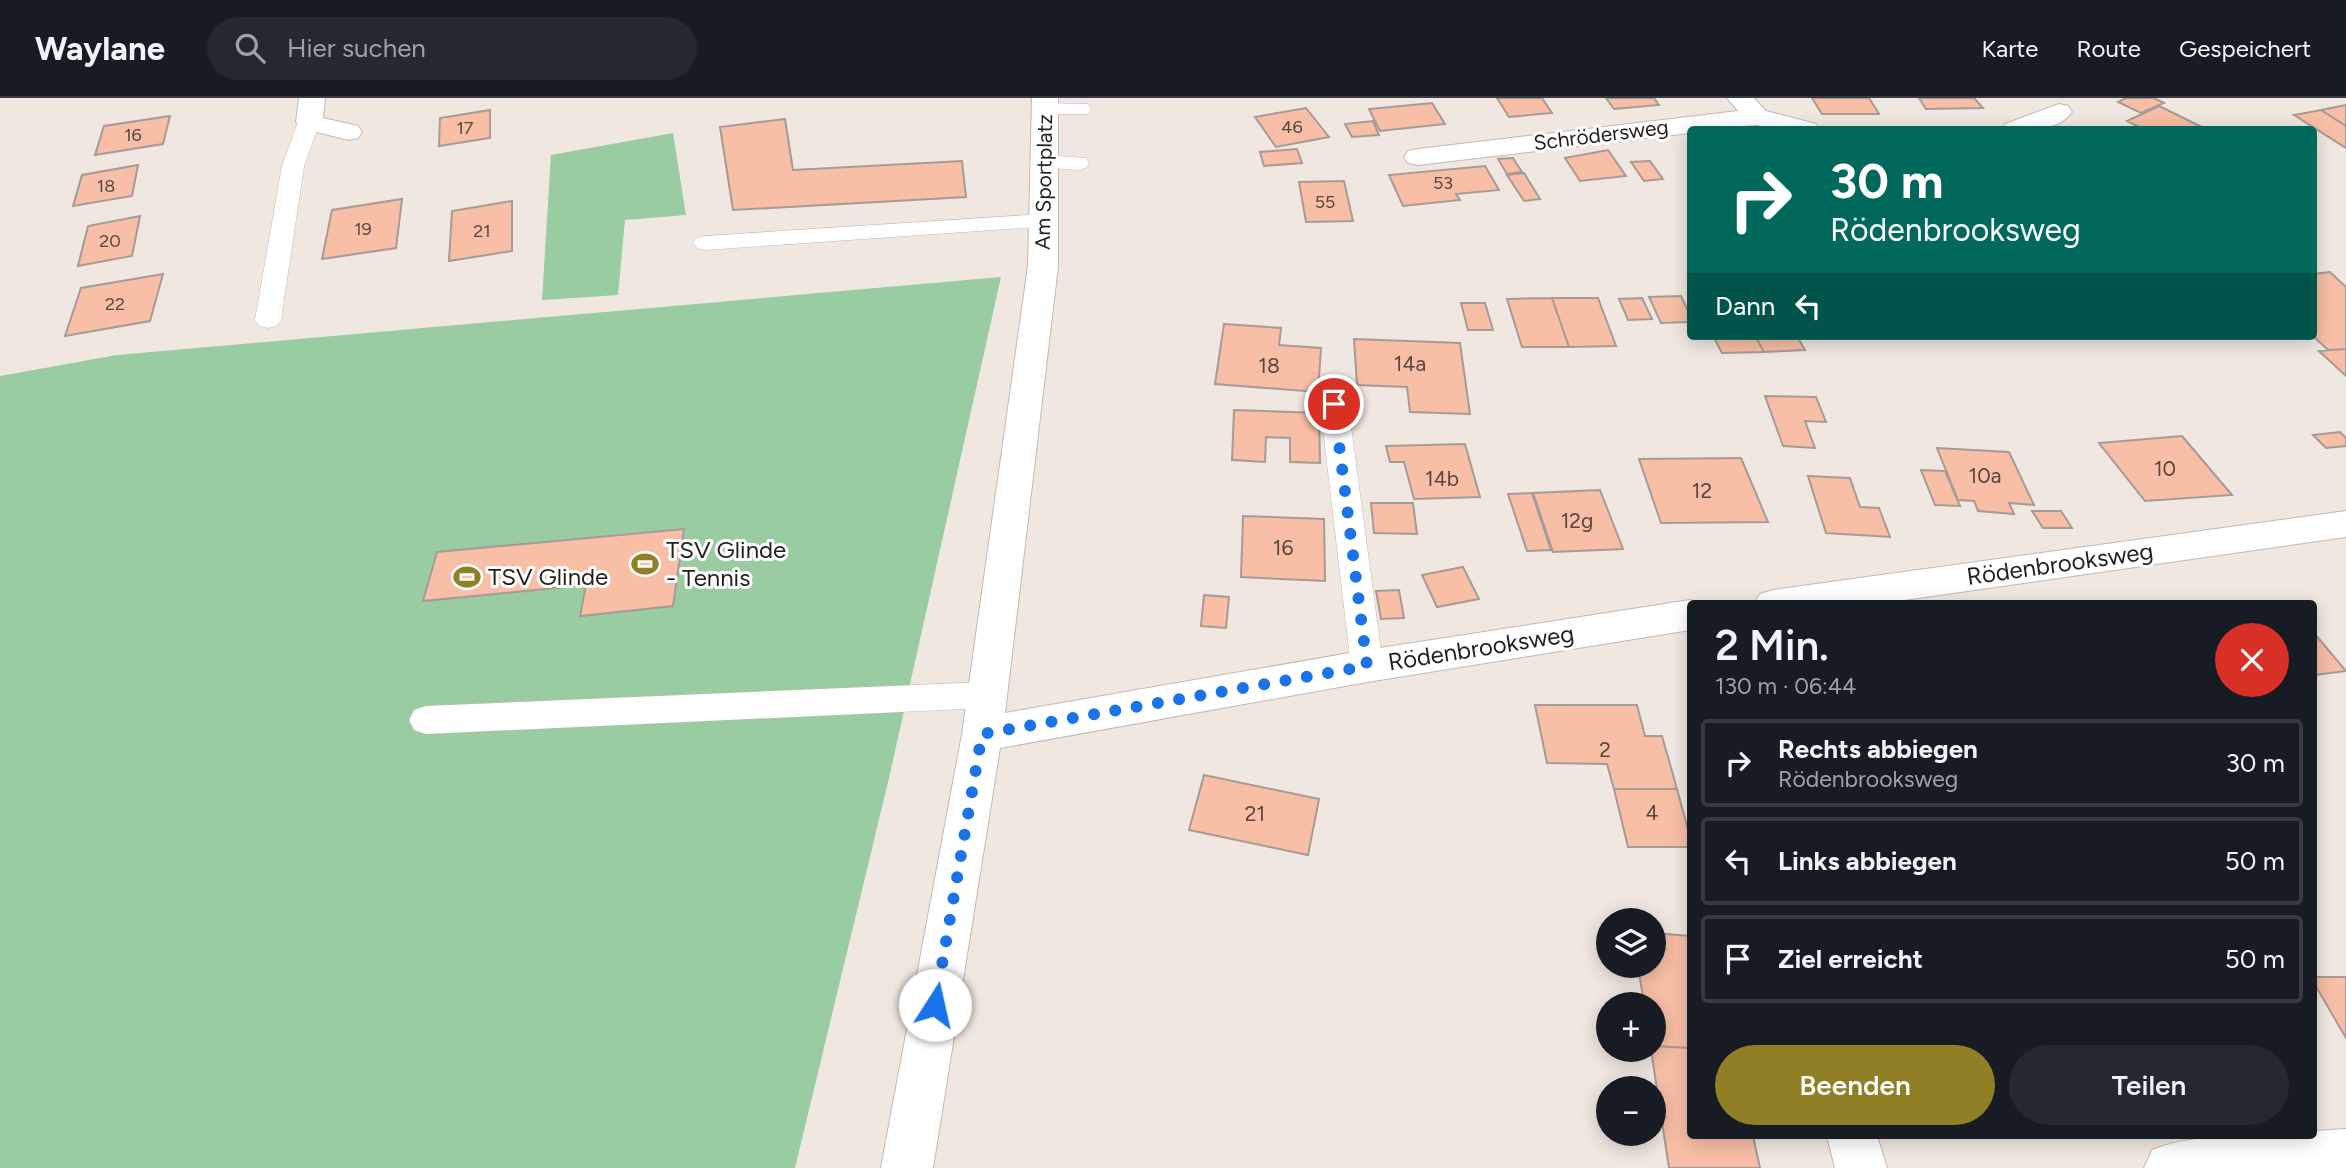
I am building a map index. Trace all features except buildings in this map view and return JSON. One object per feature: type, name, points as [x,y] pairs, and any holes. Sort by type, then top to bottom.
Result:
[{"type":"street","name":"Am Sportplatz","points":[[907,1168],[984,714],[1043,267],[1045,104]]},
{"type":"street","points":[[1749,108],[1796,126]]},
{"type":"street","name":"Schrödersweg","points":[[1418,157],[1749,108]]},
{"type":"street","points":[[310,110],[349,132]]},
{"type":"street","points":[[2024,126],[2059,112]]},
{"type":"street","name":"Rödenbrooksweg","points":[[1802,600],[2346,524]]},
{"type":"street","name":"Rödenbrooksweg","points":[[984,714],[1367,666],[1687,615]]},
{"type":"street","points":[[1853,1139],[1861,1168]]},
{"type":"street","points":[[2170,1168],[2346,1154]]},
{"type":"lane","points":[[1045,104],[1080,109]]},
{"type":"lane","points":[[268,320],[293,166],[310,110]]},
{"type":"lane","points":[[1044,162],[1078,163]]},
{"type":"lane","points":[[705,243],[1043,220]]},
{"type":"lane","points":[[1334,404],[1367,666]]},
{"type":"lane","points":[[426,720],[984,714]]},
{"type":"green space","points":[[673,133],[686,215],[625,220],[618,295],[542,300],[551,155]]},
{"type":"green space","name":"TSV Glinde","points":[[1001,277],[889,778],[795,1168],[0,1168],[0,376],[117,355]]},
{"type":"place","name":"TSV Glinde - Tennis","points":[[645,564]]},
{"type":"place","name":"TSV Glinde","points":[[467,577]]},
{"type":"route","points":[[935,1005],[982,734],[1367,666],[1334,404]]}]
